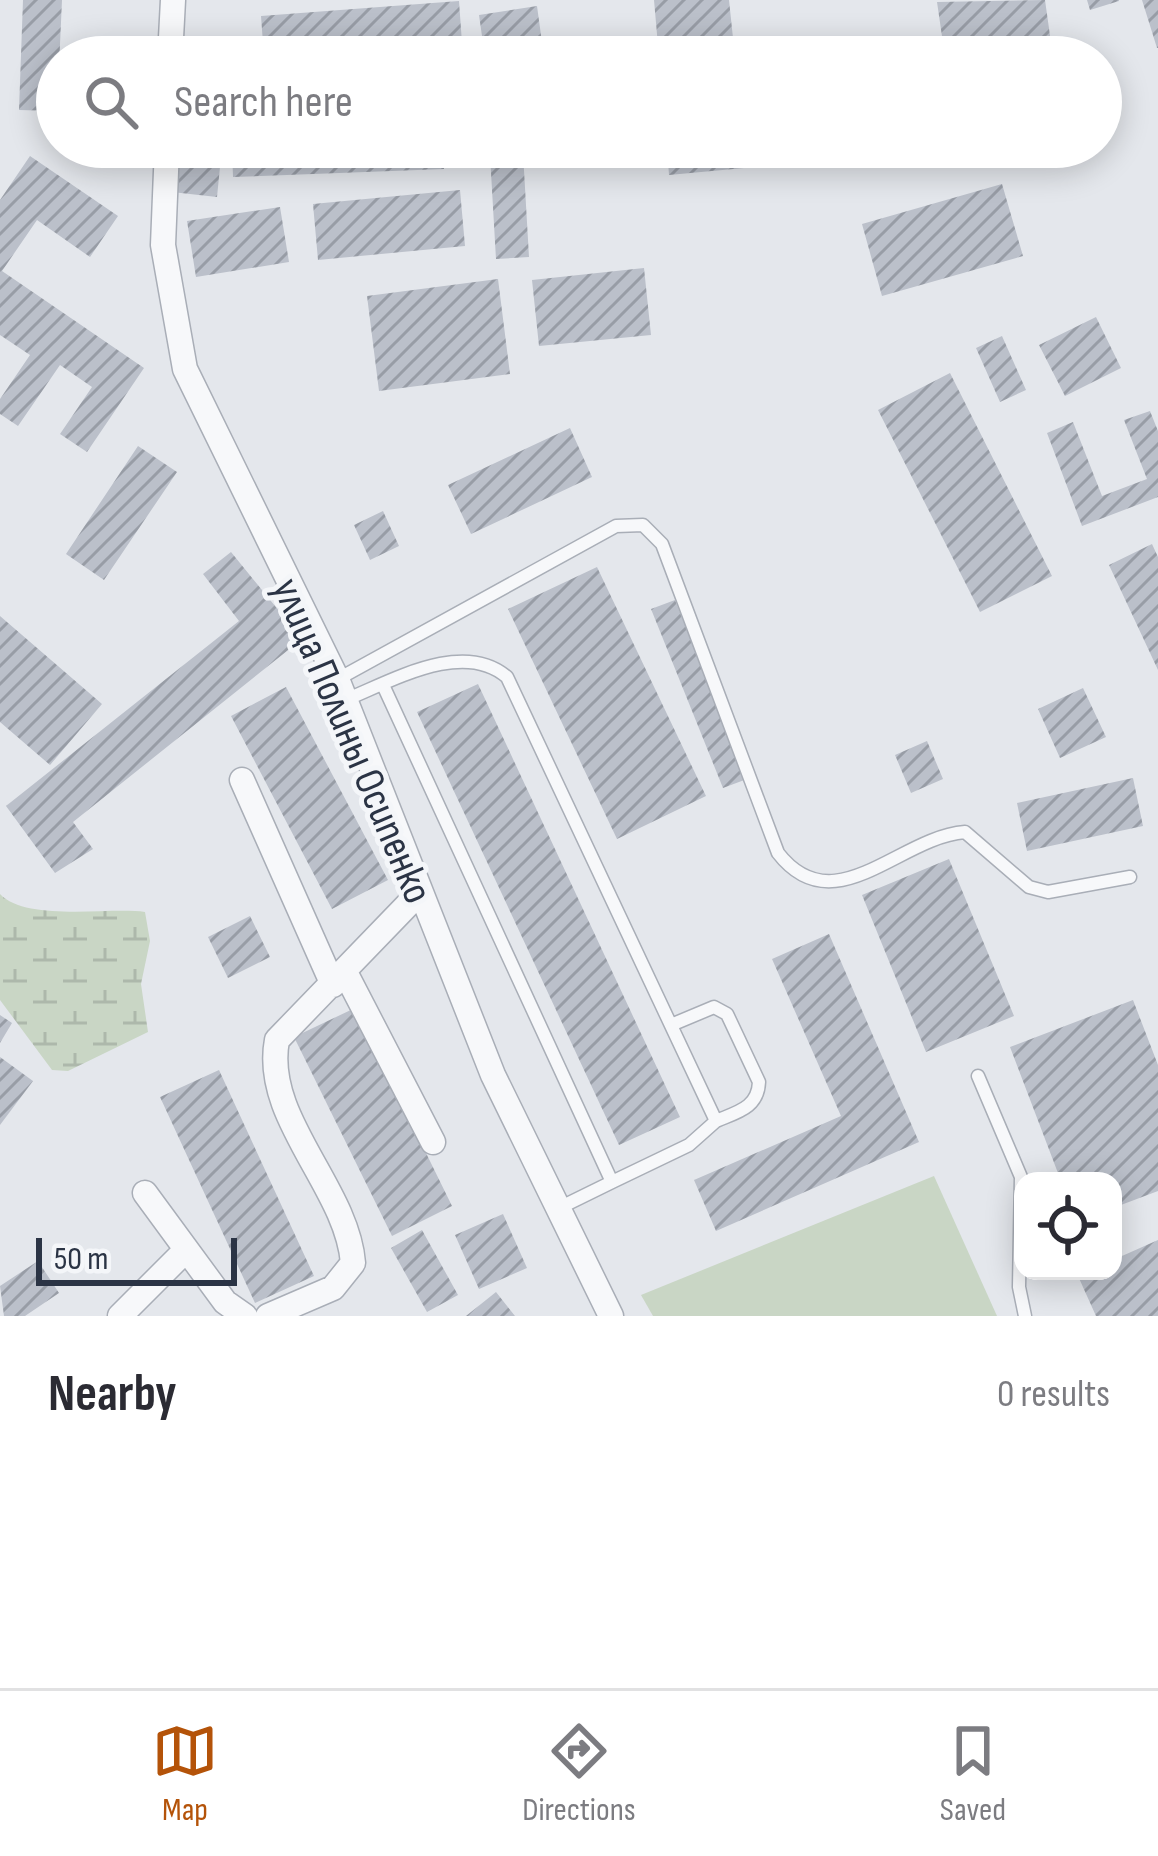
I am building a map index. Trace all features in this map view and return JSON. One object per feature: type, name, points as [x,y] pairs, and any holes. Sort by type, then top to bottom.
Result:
[{"type":"street","points":[[171,36],[173,0]]},
{"type":"street","name":"улица Полины Осипенко","points":[[165,168],[163,245],[185,370],[341,690],[494,1075],[611,1316]]},
{"type":"street","points":[[242,780],[339,980],[433,1142]]},
{"type":"street","points":[[268,1316],[333,1288],[352,1263],[351,1245],[277,1082],[273,1060],[278,1040],[419,892]]},
{"type":"street","points":[[145,1193],[225,1302],[245,1316]]},
{"type":"street","points":[[120,1316],[185,1251]]},
{"type":"lane","points":[[341,690],[616,526],[644,525],[662,544],[778,854],[791,870],[806,880],[845,880],[946,833],[965,832],[1029,887],[1048,892],[1130,877]]},
{"type":"lane","points":[[341,690],[382,685],[478,658],[507,677],[716,1121]]},
{"type":"lane","points":[[382,685],[612,1182]]},
{"type":"lane","points":[[557,1209],[689,1145],[716,1121],[753,1104],[759,1082],[722,1008],[704,1009],[671,1025]]},
{"type":"lane","points":[[978,1076],[1022,1177],[1019,1287],[1025,1316]]},
{"type":"green space","points":[[0,894],[12,903],[48,911],[145,912],[150,941],[141,984],[148,1032],[68,1071],[52,1070],[0,1000]]},
{"type":"green space","points":[[934,1176],[997,1316],[653,1316],[641,1295]]},
{"type":"building","points":[[23,0],[62,0],[60,36],[36,36],[36,110],[19,110]]},
{"type":"building","points":[[654,0],[729,0],[733,36],[657,36]]},
{"type":"building","points":[[1045,0],[1050,36],[942,36],[937,2]]},
{"type":"building","points":[[1087,0],[1119,0],[1119,1],[1090,10]]},
{"type":"building","points":[[1142,0],[1158,0],[1158,48],[1157,48]]},
{"type":"building","points":[[459,1],[462,36],[262,36],[261,16]]},
{"type":"building","points":[[537,6],[541,36],[482,36],[479,15]]},
{"type":"building","points":[[30,156],[36,168],[48,168],[118,216],[90,257],[37,220],[2,271],[144,368],[87,452],[60,434],[92,387],[60,365],[18,426],[0,414],[0,399],[30,355],[0,335],[0,200]]},
{"type":"building","points":[[174,168],[220,168],[217,197],[172,192]]},
{"type":"building","points":[[233,168],[444,169],[233,177]]},
{"type":"building","points":[[491,168],[524,168],[529,257],[496,259]]},
{"type":"building","points":[[668,168],[744,168],[669,175]]},
{"type":"building","points":[[1002,184],[1023,256],[882,296],[862,224]]},
{"type":"building","points":[[460,190],[465,246],[318,260],[313,204]]},
{"type":"building","points":[[280,207],[289,262],[196,277],[187,221]]},
{"type":"building","points":[[644,268],[651,335],[539,346],[532,280]]},
{"type":"building","points":[[498,279],[510,374],[379,391],[367,296]]},
{"type":"building","points":[[1096,317],[1121,368],[1065,396],[1039,345]]},
{"type":"building","points":[[1002,336],[1026,390],[1000,402],[976,348]]},
{"type":"building","points":[[950,373],[1052,576],[980,612],[878,410]]},
{"type":"building","points":[[1150,411],[1158,431],[1158,497],[1082,526],[1047,433],[1073,422],[1102,496],[1147,479],[1124,420]]},
{"type":"building","points":[[570,428],[592,477],[471,534],[448,485]]},
{"type":"building","points":[[138,446],[177,472],[104,580],[66,554]]},
{"type":"building","points":[[383,511],[399,546],[370,560],[354,525]]},
{"type":"building","points":[[1152,544],[1158,557],[1158,670],[1109,565]]},
{"type":"building","points":[[231,552],[302,639],[73,822],[93,849],[55,873],[6,806],[239,621],[203,574]]},
{"type":"building","points":[[597,567],[706,796],[617,839],[508,609]]},
{"type":"building","points":[[675,600],[747,779],[723,788],[651,609]]},
{"type":"building","points":[[0,616],[102,704],[50,765],[0,722]]},
{"type":"building","points":[[478,684],[680,1117],[619,1145],[417,712]]},
{"type":"building","points":[[286,687],[388,880],[332,909],[231,716]]},
{"type":"building","points":[[1083,688],[1106,737],[1060,758],[1038,709]]},
{"type":"building","points":[[927,741],[943,779],[911,793],[895,755]]},
{"type":"building","points":[[1133,778],[1143,826],[1027,851],[1017,803]]},
{"type":"building","points":[[949,859],[1014,1016],[926,1052],[862,895]]},
{"type":"building","points":[[250,916],[270,957],[228,978],[208,937]]},
{"type":"building","points":[[829,934],[919,1142],[716,1231],[694,1180],[841,1116],[772,959]]},
{"type":"building","points":[[1133,1000],[1158,1065],[1158,1191],[1122,1205],[1122,1172],[1058,1172],[1010,1047]]},
{"type":"building","points":[[355,1008],[452,1206],[392,1236],[294,1037]]},
{"type":"building","points":[[0,1015],[12,1023],[0,1043]]},
{"type":"building","points":[[0,1057],[33,1081],[0,1125]]},
{"type":"building","points":[[219,1070],[314,1276],[255,1303],[160,1097]]},
{"type":"building","points":[[503,1214],[527,1268],[479,1289],[455,1235]]},
{"type":"building","points":[[422,1230],[458,1295],[427,1312],[391,1248]]},
{"type":"building","points":[[1158,1240],[1158,1316],[1096,1316],[1080,1280],[1122,1280],[1122,1256]]},
{"type":"building","points":[[38,1261],[59,1293],[25,1316],[4,1316],[0,1286]]},
{"type":"building","points":[[496,1292],[515,1316],[466,1316]]}]
